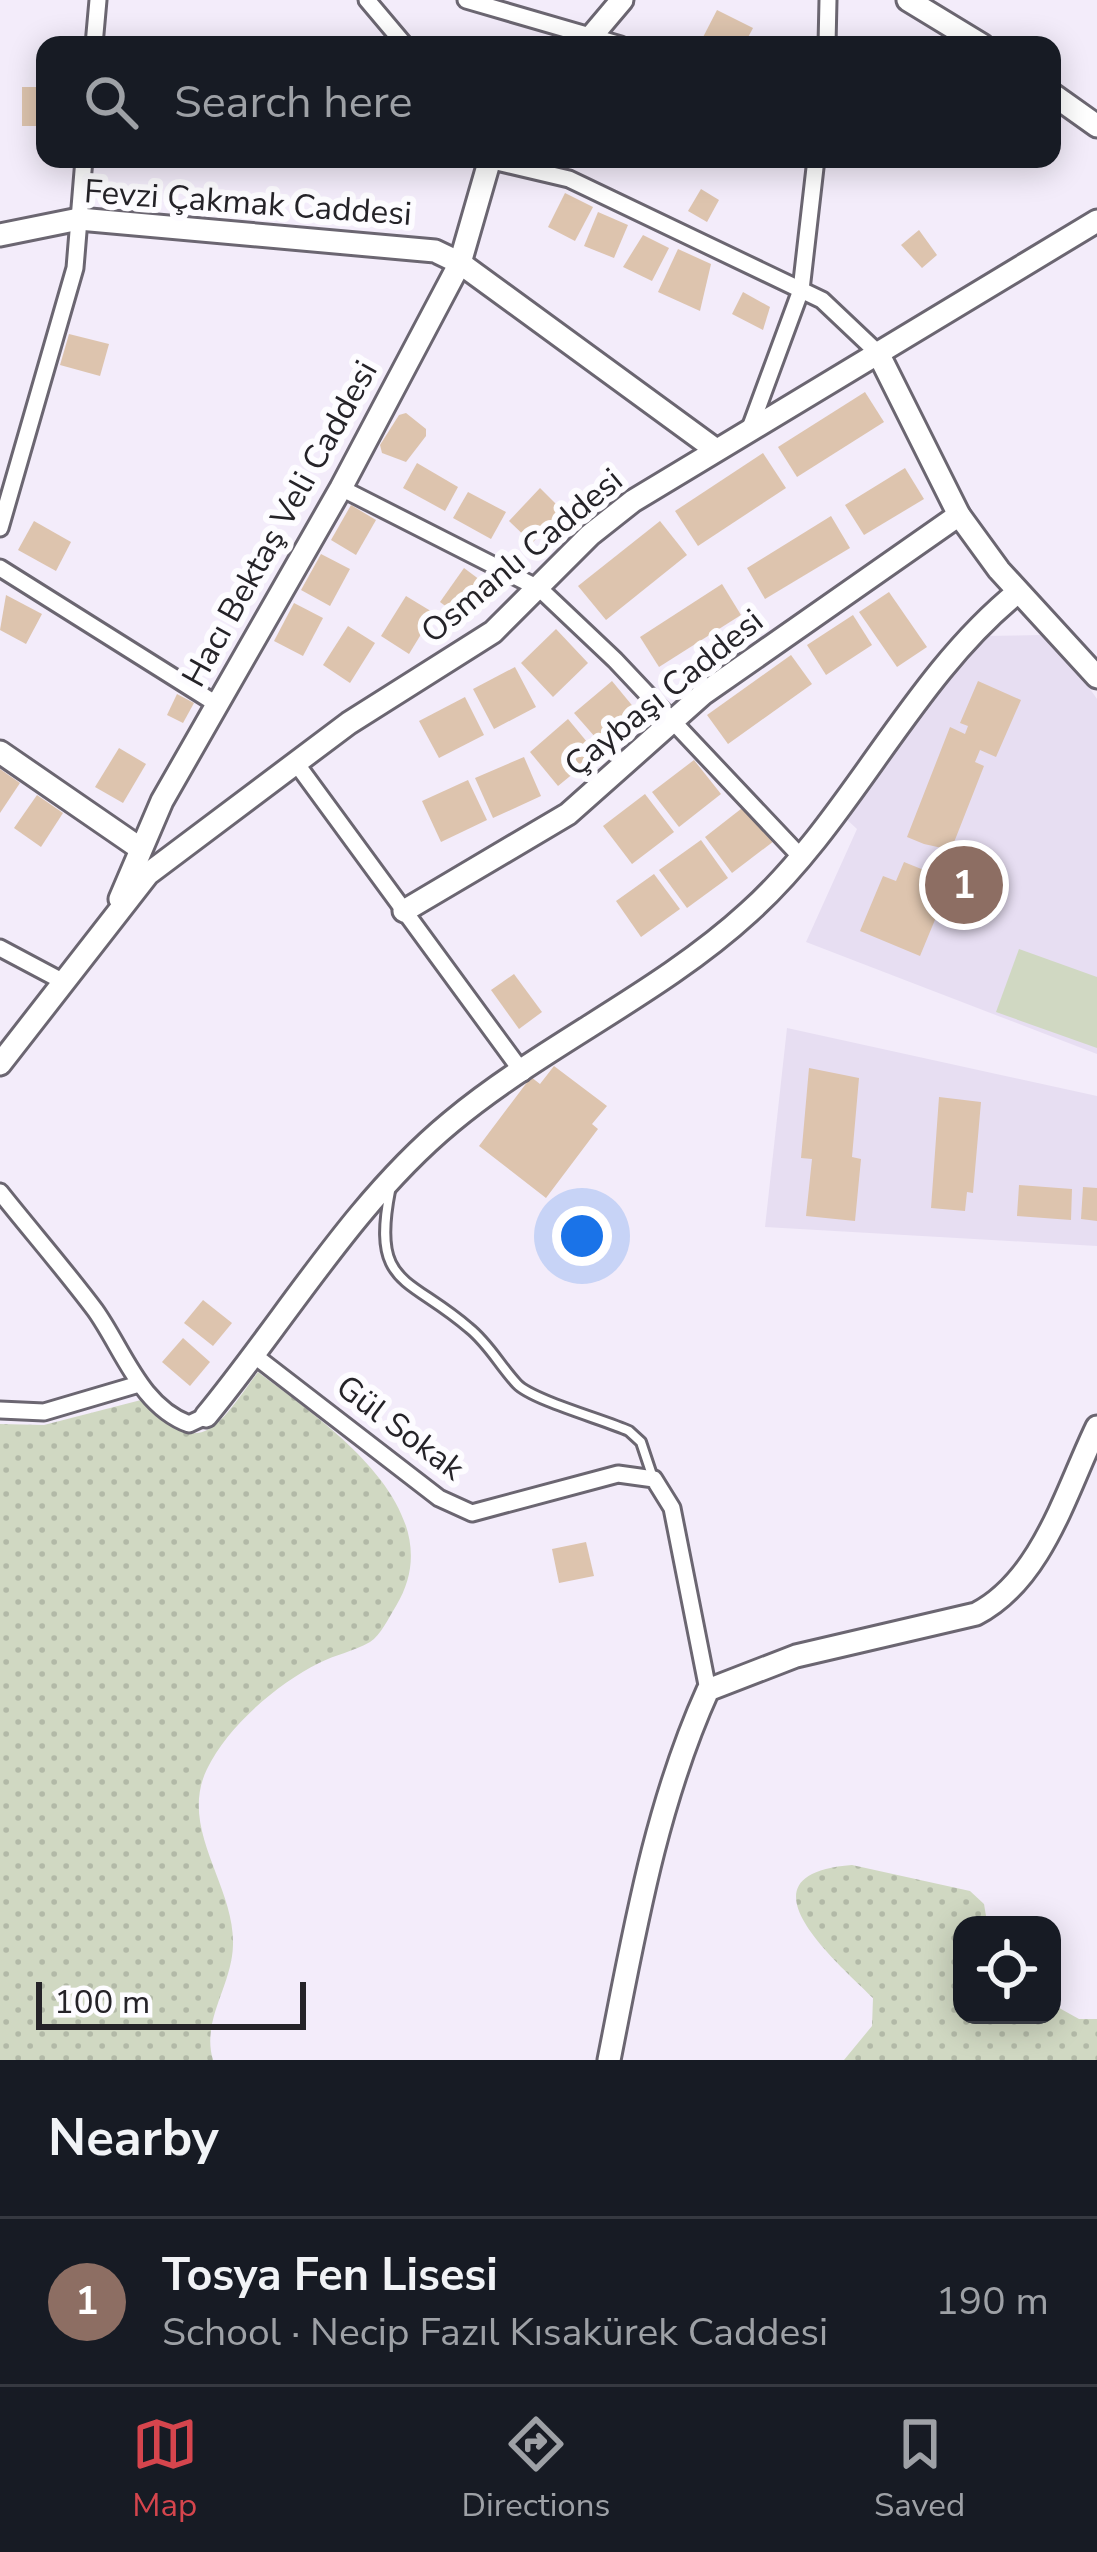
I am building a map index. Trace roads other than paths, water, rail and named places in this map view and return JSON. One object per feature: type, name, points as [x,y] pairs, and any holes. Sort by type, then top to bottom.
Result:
[{"type":"street","points":[[95,36],[98,0]]},
{"type":"street","points":[[367,0],[397,36]]},
{"type":"street","points":[[466,0],[580,36]]},
{"type":"street","points":[[592,36],[622,0]]},
{"type":"street","points":[[827,36],[828,0]]},
{"type":"street","points":[[908,0],[967,36]]},
{"type":"street","points":[[1061,100],[1097,126]]},
{"type":"street","points":[[0,528],[75,268],[83,168]]},
{"type":"street","name":"Hacı Bektaş Veli Caddesi","points":[[113,916],[138,847],[341,488],[460,263],[485,168]]},
{"type":"street","points":[[522,168],[569,179],[801,290],[841,314],[878,353],[959,515],[1018,592],[1097,677]]},
{"type":"street","points":[[750,428],[801,290],[815,168]]},
{"type":"street","name":"Fevzi Çakmak Caddesi","points":[[0,235],[79,220],[410,246],[460,263],[716,449]]},
{"type":"street","name":"Osmanlı Caddesi","points":[[0,1064],[113,916],[170,854],[349,723],[461,656],[540,589],[608,518],[1097,221]]},
{"type":"street","points":[[341,488],[540,589],[673,719],[800,856]]},
{"type":"street","name":"Çaybaşı Caddesi","points":[[404,911],[568,814],[673,719],[959,515]]},
{"type":"street","points":[[0,568],[218,705]]},
{"type":"street","points":[[0,1192],[94,1310],[139,1384],[172,1418],[189,1424],[206,1415],[392,1180],[451,1121],[748,913],[800,856],[979,627],[1018,592]]},
{"type":"street","points":[[0,752],[138,847]]},
{"type":"street","points":[[296,763],[524,1073]]},
{"type":"street","points":[[0,948],[62,981]]},
{"type":"street","name":"Gül Sokak","points":[[255,1356],[440,1498],[472,1514],[618,1474],[654,1480]]},
{"type":"street","points":[[0,1409],[44,1412],[139,1384]]},
{"type":"street","points":[[708,1690],[796,1656],[976,1614],[1001,1601],[1035,1556],[1097,1427]]},
{"type":"street","points":[[609,2060],[642,1889],[676,1770],[708,1690],[672,1508],[654,1480]]},
{"type":"lane","points":[[392,1180],[382,1238],[406,1285],[472,1330],[506,1365],[518,1387],[629,1431],[640,1442],[654,1480]]},
{"type":"place","name":"Tosya Fen Lisesi","points":[[964,885]]}]
